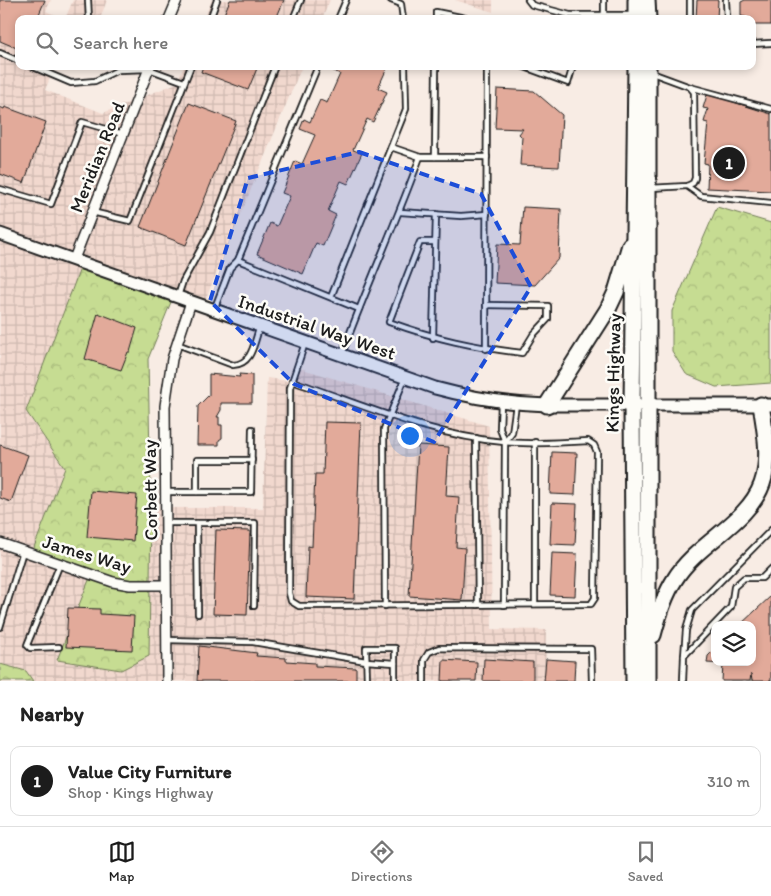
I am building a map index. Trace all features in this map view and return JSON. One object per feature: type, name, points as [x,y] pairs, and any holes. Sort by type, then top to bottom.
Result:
[{"type":"main road","points":[[639,13],[648,0]]},
{"type":"main road","name":"Kings Highway","points":[[644,70],[649,188],[648,681]]},
{"type":"main road","name":"Kings Highway","points":[[634,681],[632,405],[635,224],[644,70]]},
{"type":"main road","points":[[547,405],[608,310],[616,292],[635,224]]},
{"type":"main road","points":[[648,651],[662,604],[675,578],[758,494],[765,473],[769,438],[766,405]]},
{"type":"street","points":[[171,15],[177,0]]},
{"type":"street","name":"Meridian Road","points":[[74,259],[149,70]]},
{"type":"street","name":"Industrial Way West","points":[[0,234],[448,391],[516,404],[766,405]]},
{"type":"street","name":"Corbett Way","points":[[167,681],[165,406],[176,343],[191,302]]},
{"type":"street","name":"James Way","points":[[0,543],[122,584],[165,585]]},
{"type":"lane","points":[[88,0],[89,15]]},
{"type":"lane","points":[[211,15],[217,0]]},
{"type":"lane","points":[[295,15],[301,0]]},
{"type":"lane","points":[[340,15],[346,0]]},
{"type":"lane","points":[[391,0],[402,4],[403,15]]},
{"type":"lane","points":[[528,0],[532,5],[570,15]]},
{"type":"lane","points":[[604,0],[604,15]]},
{"type":"lane","points":[[690,0],[690,15]]},
{"type":"lane","points":[[726,0],[727,15]]},
{"type":"lane","points":[[436,15],[436,12],[451,15]]},
{"type":"lane","points":[[616,15],[639,13]]},
{"type":"lane","points":[[756,44],[771,43]]},
{"type":"lane","points":[[0,53],[15,59]]},
{"type":"lane","points":[[42,70],[71,83],[95,81],[114,70]]},
{"type":"lane","points":[[155,70],[184,82]]},
{"type":"lane","points":[[92,212],[130,221],[189,70]]},
{"type":"lane","points":[[178,296],[183,280],[210,232],[273,70]]},
{"type":"lane","points":[[214,310],[230,268],[238,260],[316,70]]},
{"type":"lane","points":[[331,297],[406,109],[405,70]]},
{"type":"lane","points":[[436,70],[436,157]]},
{"type":"lane","points":[[486,349],[487,70]]},
{"type":"lane","points":[[533,70],[568,83],[572,70]]},
{"type":"lane","points":[[649,70],[690,87],[771,109]]},
{"type":"lane","points":[[649,188],[688,186],[693,183],[695,178],[694,92],[690,87]]},
{"type":"lane","points":[[0,189],[51,204],[82,122],[123,134]]},
{"type":"lane","points":[[391,147],[420,157],[486,157]]},
{"type":"lane","points":[[342,354],[400,212],[420,157]]},
{"type":"lane","points":[[688,186],[701,196],[771,203]]},
{"type":"lane","points":[[400,212],[486,214]]},
{"type":"lane","points":[[433,338],[436,214]]},
{"type":"lane","points":[[435,242],[420,242],[389,322],[433,338],[486,349],[522,353],[533,335],[548,319],[548,306],[486,305]]},
{"type":"lane","points":[[238,260],[359,309]]},
{"type":"lane","points":[[176,343],[233,365],[241,364],[248,360],[260,326]]},
{"type":"lane","points":[[292,381],[420,425],[476,438],[505,442],[588,442],[594,445],[597,452],[595,598],[590,604],[298,606],[291,601],[289,593],[290,388],[292,381],[306,342]]},
{"type":"lane","points":[[385,606],[384,429],[406,376]]},
{"type":"lane","points":[[501,402],[500,429],[505,442],[504,604]]},
{"type":"lane","points":[[505,442],[512,433],[516,404]]},
{"type":"lane","points":[[167,492],[252,492],[252,429]]},
{"type":"lane","points":[[476,438],[478,605]]},
{"type":"lane","points":[[535,442],[535,604]]},
{"type":"lane","points":[[196,492],[197,460],[252,460]]},
{"type":"lane","points":[[167,523],[255,522],[254,606]]},
{"type":"lane","points":[[197,523],[198,614]]},
{"type":"lane","points":[[683,681],[686,630],[692,610],[771,530]]},
{"type":"lane","points":[[0,627],[23,551]]},
{"type":"lane","points":[[59,647],[30,648],[28,645],[60,564]]},
{"type":"lane","points":[[684,656],[731,607],[734,588],[744,578],[762,578],[771,569]]},
{"type":"lane","points":[[166,640],[252,642],[366,661],[395,662]]},
{"type":"lane","points":[[367,681],[366,648],[395,648],[395,681]]},
{"type":"lane","points":[[424,681],[424,660],[429,652],[439,648],[468,648],[591,649],[592,681]]},
{"type":"highlighted area","points":[[359,152],[481,194],[531,287],[434,442],[294,384],[210,301],[248,178]]},
{"type":"shaded area","points":[[0,0],[51,0],[46,11],[55,15],[15,15],[15,70],[53,70],[45,90],[103,113],[177,83],[182,70],[300,70],[202,308],[163,293],[26,411],[65,468],[31,555],[91,575],[149,656],[151,508],[263,508],[267,378],[288,381],[293,366],[489,426],[492,629],[546,630],[545,681],[33,681],[26,671],[0,664]]},
{"type":"shaded area","points":[[73,0],[107,0],[101,15],[67,15]]},
{"type":"shaded area","points":[[212,0],[330,0],[324,15],[206,15]]},
{"type":"shaded area","points":[[455,0],[493,0],[493,12]]},
{"type":"green space","points":[[717,207],[771,223],[771,383],[716,387],[686,374],[672,351],[672,311]]},
{"type":"green space","points":[[81,266],[173,297],[148,359],[151,508],[149,656],[121,670],[57,660],[91,575],[31,555],[65,468],[26,411]]},
{"type":"green space","points":[[0,664],[26,671],[33,681],[0,681]]},
{"type":"building","points":[[0,0],[45,0],[39,15],[15,15],[15,47],[0,41]]},
{"type":"building","points":[[230,0],[284,0],[278,15],[224,15]]},
{"type":"building","points":[[697,0],[718,0],[717,15],[696,15]]},
{"type":"building","points":[[745,0],[771,0],[771,25],[756,25],[756,15],[741,15],[741,2]]},
{"type":"building","points":[[202,70],[256,70],[248,90],[201,72]]},
{"type":"building","points":[[332,70],[386,70],[378,88],[387,92],[373,122],[367,119],[353,150],[362,153],[348,184],[341,181],[328,211],[336,215],[323,246],[316,243],[303,274],[257,254],[270,223],[277,226],[290,196],[282,193],[295,161],[302,164],[315,135],[300,129],[304,119],[310,122],[320,100],[327,103],[340,74]]},
{"type":"building","points":[[497,89],[534,91],[562,115],[559,167],[520,165],[522,137],[519,134],[523,129],[495,128]]},
{"type":"building","points":[[707,95],[771,114],[771,191],[707,188],[708,164],[704,163],[708,123],[704,122],[708,109],[703,108]]},
{"type":"building","points":[[189,103],[236,121],[186,245],[140,227]]},
{"type":"building","points":[[0,107],[4,109],[5,107],[46,122],[24,183],[0,174]]},
{"type":"building","points":[[523,207],[561,209],[559,258],[535,285],[495,283],[497,244],[520,245]]},
{"type":"building","points":[[98,313],[137,328],[130,352],[128,352],[121,370],[85,359]]},
{"type":"building","points":[[209,374],[240,377],[239,374],[252,375],[252,403],[221,403],[221,410],[217,417],[219,417],[219,425],[222,425],[222,438],[219,440],[219,445],[197,445],[198,406],[209,395]]},
{"type":"building","points":[[325,422],[361,423],[354,599],[306,597],[308,546],[312,547],[315,474],[323,474]]},
{"type":"building","points":[[0,445],[28,455],[11,502],[0,498]]},
{"type":"building","points":[[418,445],[449,447],[446,496],[459,497],[456,547],[465,548],[462,600],[409,596]]},
{"type":"building","points":[[552,452],[577,453],[575,495],[550,494]]},
{"type":"building","points":[[91,491],[137,495],[133,541],[87,537]]},
{"type":"building","points":[[552,503],[577,504],[575,545],[550,544]]},
{"type":"building","points":[[216,530],[250,531],[247,615],[213,614]]},
{"type":"building","points":[[552,553],[577,554],[575,596],[550,595]]},
{"type":"building","points":[[771,596],[771,681],[752,681],[751,674],[750,681],[722,681],[723,666],[756,666],[756,621],[744,621]]},
{"type":"building","points":[[68,608],[100,609],[100,614],[134,616],[132,650],[66,647]]},
{"type":"building","points":[[199,646],[257,653],[256,656],[286,658],[286,661],[315,663],[315,666],[356,668],[356,681],[197,681]]},
{"type":"building","points":[[711,653],[711,663],[707,663],[708,656]]},
{"type":"building","points":[[484,659],[533,662],[533,681],[483,681]]},
{"type":"building","points":[[546,659],[575,661],[574,681],[544,681]]},
{"type":"building","points":[[443,660],[477,662],[476,681],[442,681]]},
{"type":"place","name":"Value City Furniture","points":[[729,163]]}]
